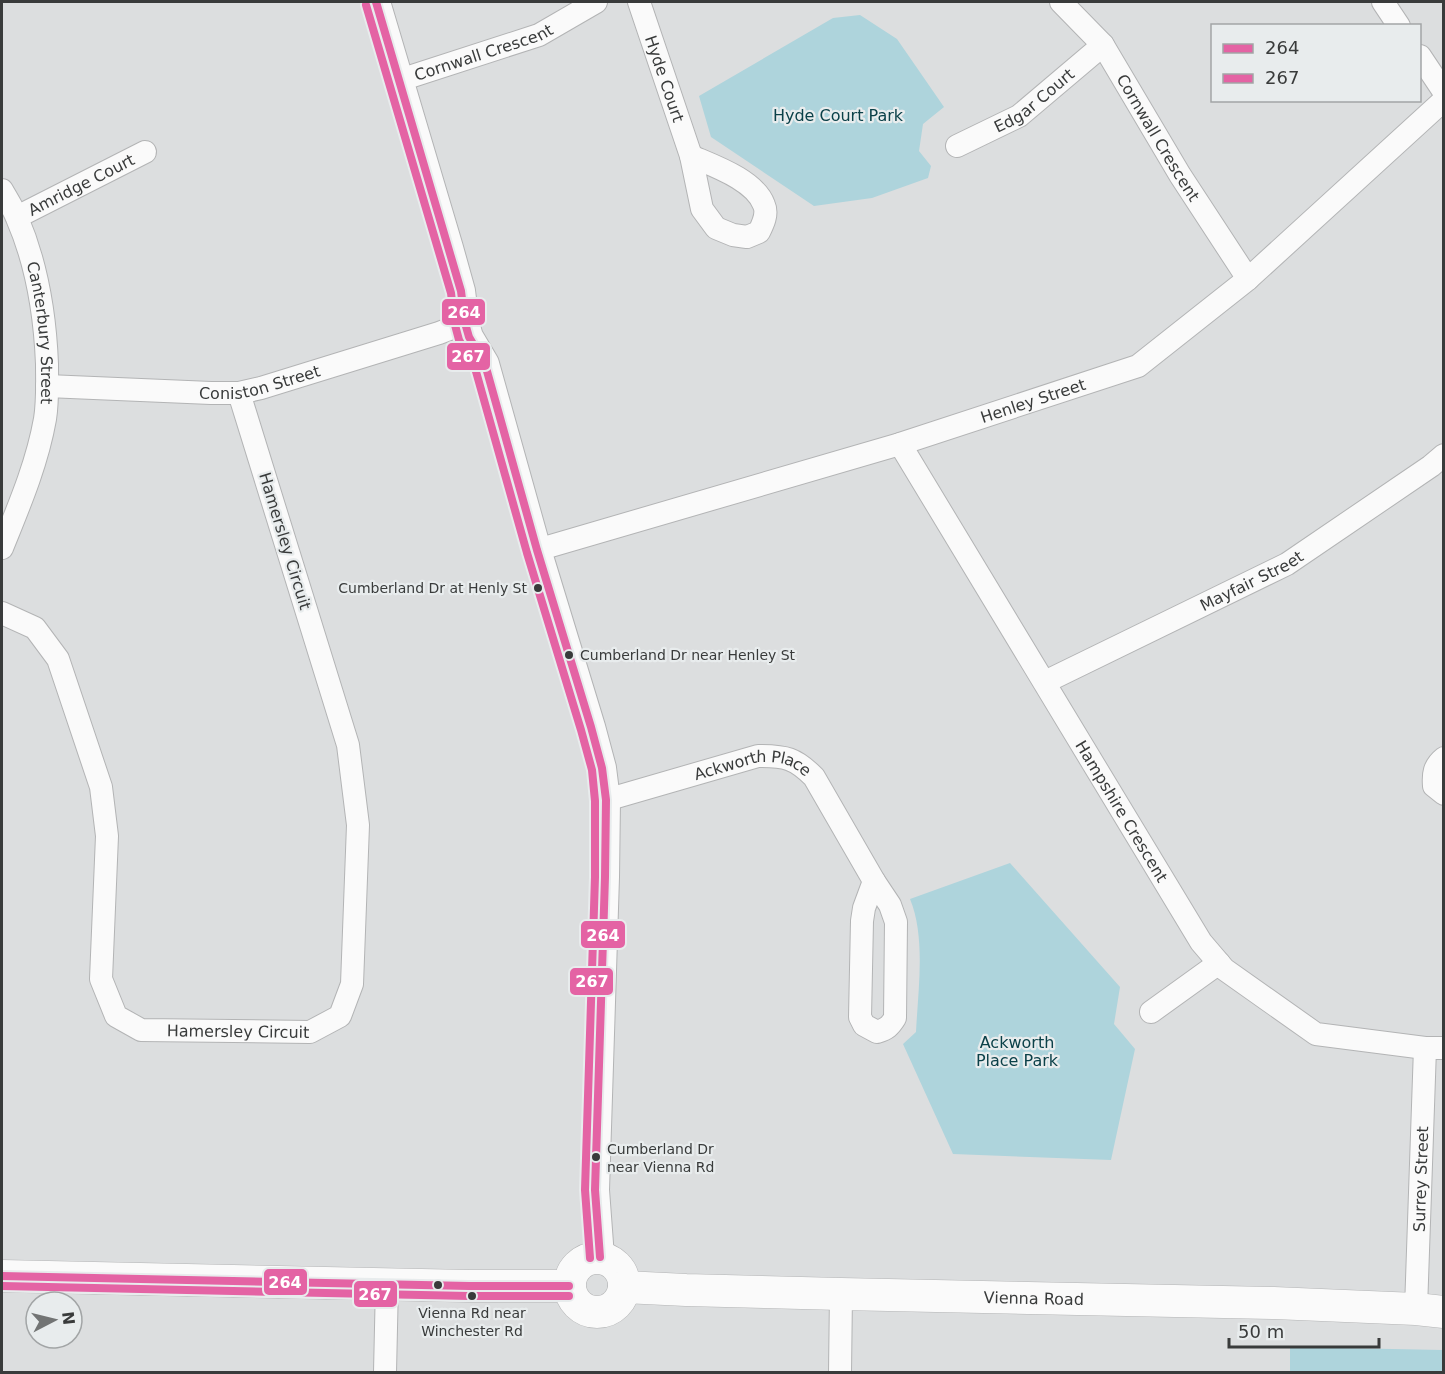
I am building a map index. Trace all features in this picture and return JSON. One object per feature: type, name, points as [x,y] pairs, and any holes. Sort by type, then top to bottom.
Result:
[{"type":"main road","points":[[600,1257],[615,1264],[623,1278],[624,1287],[622,1296],[610,1309],[591,1312],[576,1303],[569,1286],[570,1276],[575,1268],[590,1258],[600,1257]]},
{"type":"main road","points":[[2,1276],[569,1286]]},
{"type":"main road","name":"Vienna Road","points":[[624,1287],[1251,1303],[1430,1310]]},
{"type":"street","points":[[376,2],[461,291],[469,337],[485,364],[602,768],[606,800],[595,1190],[600,1257]]},
{"type":"street","name":"Cornwall Crescent","points":[[400,80],[539,35],[596,2]]},
{"type":"street","name":"Hyde Court","points":[[639,2],[691,156]]},
{"type":"street","name":"Cornwall Crescent","points":[[1061,2],[1103,45],[1180,174],[1248,279]]},
{"type":"street","points":[[1383,2],[1398,24]]},
{"type":"street","name":"Edgar Court","points":[[957,146],[1019,116],[1103,45]]},
{"type":"street","points":[[1421,59],[1443,92]]},
{"type":"street","name":"Henley Street","points":[[537,550],[900,444],[1138,366],[1248,279],[1443,100]]},
{"type":"street","name":"Amridge Court","points":[[17,217],[145,152]]},
{"type":"street","name":"Canterbury Street","points":[[2,190],[17,217],[39,287],[46,341],[47,386],[45,417],[36,459],[2,548]]},
{"type":"street","name":"Coniston Street","points":[[47,386],[239,393],[294,378],[465,323]]},
{"type":"street","name":"Hamersley Circuit","points":[[2,613],[35,628],[58,658],[101,787],[107,836],[101,979],[116,1016],[141,1030],[310,1032],[340,1016],[352,984],[358,825],[348,745],[239,393]]},
{"type":"street","name":"Hampshire Crescent","points":[[900,444],[1201,942],[1224,969],[1316,1034],[1434,1048]]},
{"type":"street","name":"Mayfair Street","points":[[1045,682],[1287,564],[1439,467]]},
{"type":"street","name":"Ackworth Place","points":[[606,800],[759,756],[789,759],[803,766],[814,777],[890,905],[896,922],[895,1018],[885,1030],[877,1032],[864,1025],[860,1017],[862,921],[864,908],[874,881]]},
{"type":"street","points":[[1443,758],[1433,774],[1434,786],[1443,794]]},
{"type":"street","points":[[1151,1012],[1219,963]]},
{"type":"street","name":"Surrey Street","points":[[1430,1310],[1434,1048]]},
{"type":"street","points":[[385,1372],[387,1284]]},
{"type":"street","points":[[840,1372],[841,1294]]},
{"type":"green space","name":"Hyde Court Park","points":[[860,15],[897,39],[944,107],[923,124],[919,151],[931,166],[928,178],[872,198],[814,206],[711,137],[699,96],[833,18]]},
{"type":"green space","name":"Ackworth Place Park","points":[[1010,863],[1120,987],[1114,1024],[1135,1049],[1111,1160],[953,1154],[903,1044],[916,1032],[919,982],[918,930],[910,899]]},
{"type":"green space","points":[[1290,1347],[1443,1350],[1443,1372],[1290,1372]]},
{"type":"transit line","name":"264","points":[[376,2],[461,291],[469,337],[485,364],[602,768],[606,800],[605,877],[595,1190],[600,1257]]},
{"type":"transit line","name":"267","points":[[366,5],[451,293],[459,340],[475,368],[592,770],[595,801],[595,877],[585,1190],[590,1258]]},
{"type":"transit line","name":"264","points":[[2,1276],[569,1286]]},
{"type":"transit line","name":"267","points":[[2,1286],[569,1296]]},
{"type":"place","name":"Cumberland Dr at Henly St","points":[[538,588]]},
{"type":"place","name":"Cumberland Dr near Henley St","points":[[569,655]]},
{"type":"place","name":"Cumberland Dr near Vienna Rd","points":[[596,1157]]},
{"type":"place","name":"Vienna Rd near Winchester Rd","points":[[472,1296]]}]
